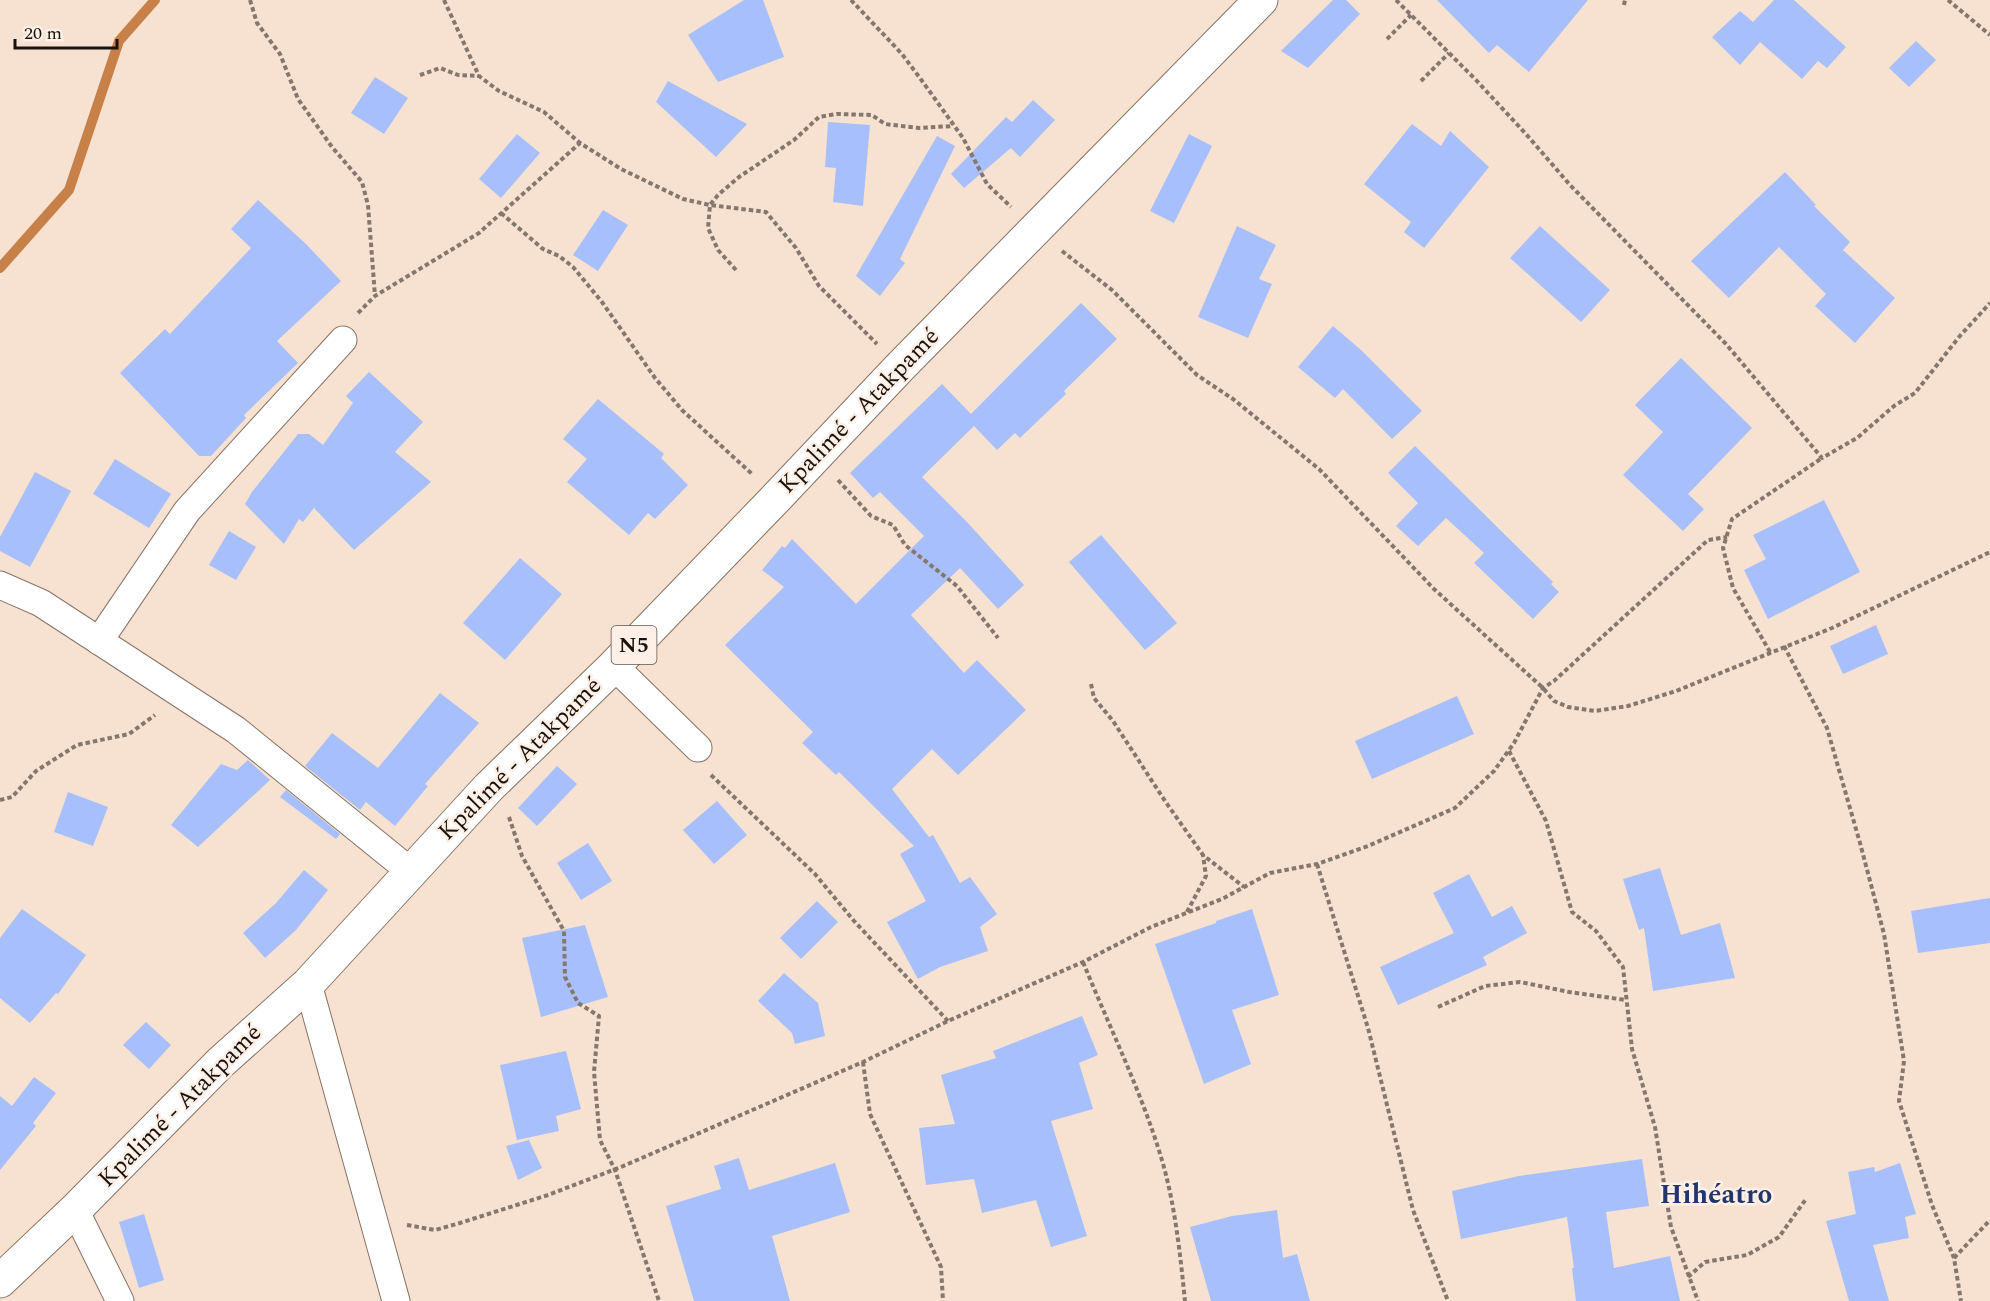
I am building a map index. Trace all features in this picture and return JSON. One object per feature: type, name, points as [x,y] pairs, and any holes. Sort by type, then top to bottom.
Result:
[{"type":"main road","name":"Kpalimé - Atakpamé","points":[[0,1281],[75,1210],[220,1064],[308,984],[489,787],[614,666],[900,367],[1261,0]]},
{"type":"street","points":[[99,641],[187,511],[343,340]]},
{"type":"street","points":[[0,585],[41,603],[236,730],[410,871]]},
{"type":"street","points":[[614,666],[699,748]]},
{"type":"street","points":[[308,984],[396,1301]]},
{"type":"street","points":[[75,1210],[120,1301]]},
{"type":"path","points":[[250,0],[257,24],[280,54],[298,99],[332,147],[362,182],[368,205],[375,296]]},
{"type":"path","points":[[444,0],[479,76],[500,91],[544,112],[580,143],[650,184],[682,199],[766,212],[796,248],[819,286],[900,367]]},
{"type":"path","points":[[851,0],[902,54],[963,138],[987,184],[1035,229],[1112,290],[1197,375],[1233,399],[1319,469],[1434,589],[1544,688],[1554,701],[1568,707],[1595,711],[1628,706],[1676,691],[1832,628],[1990,552]]},
{"type":"path","points":[[1395,0],[1526,134],[1570,185],[1726,344],[1822,458]]},
{"type":"path","points":[[1948,0],[1990,35]]},
{"type":"path","points":[[1387,39],[1411,15]]},
{"type":"path","points":[[1420,81],[1449,53]]},
{"type":"path","points":[[420,75],[440,68],[458,75],[479,76]]},
{"type":"path","points":[[736,270],[718,250],[708,228],[711,205],[718,195],[739,177],[794,140],[819,117],[837,114],[872,115],[885,124],[920,128],[953,126]]},
{"type":"path","points":[[343,340],[350,321],[375,296],[479,233],[580,143]]},
{"type":"path","points":[[501,213],[543,249],[559,256],[573,267],[602,302],[655,378],[682,410],[777,498]]},
{"type":"path","points":[[1770,652],[1733,588],[1722,548],[1732,519],[1822,458],[1857,438],[1894,406],[1915,393],[1959,337],[1990,303]]},
{"type":"path","points":[[816,455],[871,516],[893,525],[905,545],[957,586],[998,638]]},
{"type":"path","points":[[402,1221],[409,1227],[435,1230],[548,1195],[615,1170],[863,1062],[948,1020],[1083,962],[1150,927],[1222,899],[1270,873],[1317,864],[1368,846],[1455,808],[1494,771],[1509,750],[1544,688],[1708,540],[1727,537]]},
{"type":"path","points":[[1784,646],[1827,728],[1884,934],[1904,1061],[1899,1101],[1932,1205],[1954,1257],[1961,1301]]},
{"type":"path","points":[[1091,684],[1094,698],[1113,722],[1203,855],[1244,887]]},
{"type":"path","points":[[0,800],[12,796],[36,771],[77,745],[129,734],[182,695]]},
{"type":"path","points":[[699,748],[705,770],[815,874],[854,921],[948,1020]]},
{"type":"path","points":[[1509,750],[1546,821],[1572,912],[1596,931],[1623,967],[1632,1049],[1655,1127],[1671,1227],[1698,1301]]},
{"type":"path","points":[[489,787],[505,806],[522,856],[564,931],[565,977],[578,1003],[599,1016],[594,1072],[600,1140],[615,1170],[659,1301]]},
{"type":"path","points":[[1186,913],[1206,876],[1203,855]]},
{"type":"path","points":[[1317,864],[1368,1028],[1413,1210],[1448,1301]]},
{"type":"path","points":[[1083,962],[1134,1084],[1161,1158],[1173,1211],[1185,1301]]},
{"type":"path","points":[[1438,1007],[1485,986],[1520,982],[1626,1000]]},
{"type":"path","points":[[863,1062],[870,1114],[941,1267],[943,1301]]},
{"type":"path","points":[[1688,1276],[1705,1262],[1747,1255],[1779,1237],[1806,1199]]},
{"type":"path","points":[[1954,1257],[1990,1220]]},
{"type":"building","points":[[744,0],[763,0],[784,57],[718,82],[688,35]]},
{"type":"building","points":[[1333,0],[1346,0],[1360,14],[1308,68],[1281,51]]},
{"type":"building","points":[[1437,0],[1588,0],[1529,72],[1497,45],[1489,53]]},
{"type":"building","points":[[1774,0],[1794,0],[1846,47],[1827,68],[1818,61],[1802,79],[1760,42],[1740,65],[1712,37],[1740,11],[1753,22]]},
{"type":"building","points":[[1916,41],[1936,60],[1909,87],[1889,68]]},
{"type":"building","points":[[375,77],[408,98],[384,134],[351,113]]},
{"type":"building","points":[[668,81],[747,124],[716,157],[656,102]]},
{"type":"building","points":[[1033,100],[1055,120],[1020,157],[1011,148],[964,188],[951,174],[1006,117],[1012,122]]},
{"type":"building","points":[[828,122],[870,125],[863,206],[833,202],[836,168],[825,167]]},
{"type":"building","points":[[1412,124],[1441,146],[1450,131],[1489,167],[1424,248],[1404,232],[1411,222],[1364,184]]},
{"type":"building","points":[[517,134],[540,153],[501,198],[479,179]]},
{"type":"building","points":[[1189,134],[1212,146],[1174,223],[1150,211]]},
{"type":"building","points":[[937,136],[955,146],[900,259],[905,263],[880,296],[856,276]]},
{"type":"building","points":[[1785,172],[1816,205],[1814,206],[1850,242],[1843,250],[1895,298],[1855,343],[1815,306],[1826,294],[1779,247],[1729,298],[1691,261]]},
{"type":"building","points":[[258,200],[306,244],[341,281],[277,341],[298,363],[244,415],[246,418],[211,456],[199,456],[120,373],[165,329],[170,334],[251,248],[231,229]]},
{"type":"building","points":[[603,210],[628,225],[598,271],[573,255]]},
{"type":"building","points":[[1237,226],[1276,245],[1259,279],[1272,284],[1248,338],[1198,317]]},
{"type":"building","points":[[1540,226],[1610,290],[1581,322],[1510,258]]},
{"type":"building","points":[[1081,303],[1117,339],[1064,391],[1066,394],[1020,438],[1015,433],[997,450],[974,426],[922,477],[967,522],[1024,585],[998,609],[960,568],[911,615],[964,673],[977,660],[1026,710],[958,775],[932,749],[892,789],[929,837],[933,835],[960,883],[970,877],[997,914],[980,927],[988,951],[940,967],[918,979],[887,922],[926,901],[900,854],[914,846],[839,772],[836,775],[802,743],[813,732],[725,645],[784,587],[762,570],[782,546],[785,548],[792,539],[856,604],[924,536],[880,492],[873,498],[850,473],[942,384],[971,414]]},
{"type":"building","points":[[1333,326],[1361,350],[1422,411],[1392,439],[1343,389],[1335,398],[1298,367]]},
{"type":"building","points":[[1681,358],[1752,428],[1688,494],[1704,509],[1683,531],[1623,475],[1663,432],[1635,405]]},
{"type":"building","points":[[369,372],[423,422],[395,452],[431,482],[354,550],[314,508],[303,522],[299,519],[284,544],[245,504],[298,434],[309,434],[323,445],[353,403],[346,396]]},
{"type":"building","points":[[598,399],[664,454],[661,458],[688,485],[655,519],[648,513],[629,535],[567,482],[587,459],[563,439]]},
{"type":"building","points":[[1415,446],[1553,582],[1551,584],[1559,592],[1533,619],[1474,563],[1484,553],[1446,518],[1418,546],[1396,526],[1418,503],[1388,473]]},
{"type":"building","points":[[115,459],[171,494],[149,528],[93,494]]},
{"type":"building","points":[[35,472],[71,491],[30,567],[0,551],[0,537]]},
{"type":"building","points":[[1824,500],[1860,572],[1768,619],[1744,570],[1766,559],[1753,535]]},
{"type":"building","points":[[229,531],[256,547],[236,580],[209,565]]},
{"type":"building","points":[[1101,535],[1177,623],[1145,650],[1069,562]]},
{"type":"building","points":[[520,558],[562,594],[505,660],[463,623]]},
{"type":"building","points":[[1876,625],[1888,654],[1843,674],[1830,646]]},
{"type":"building","points":[[440,693],[479,723],[425,784],[428,786],[395,826],[366,802],[360,810],[305,766],[332,733],[378,768]]},
{"type":"building","points":[[1457,696],[1474,734],[1372,779],[1355,741]]},
{"type":"building","points":[[248,760],[270,780],[198,847],[171,825],[221,764],[237,770]]},
{"type":"building","points":[[557,766],[577,784],[537,826],[518,808]]},
{"type":"building","points":[[286,790],[340,834],[336,839],[280,797]]},
{"type":"building","points":[[68,792],[108,807],[93,846],[54,832]]},
{"type":"building","points":[[717,801],[747,835],[714,864],[683,830]]},
{"type":"building","points":[[588,843],[612,881],[581,900],[557,863]]},
{"type":"building","points":[[1660,868],[1681,935],[1720,923],[1735,978],[1653,991],[1644,928],[1639,930],[1623,879]]},
{"type":"building","points":[[304,870],[328,890],[296,930],[265,958],[243,933],[276,903]]},
{"type":"building","points":[[1469,874],[1492,917],[1512,906],[1527,933],[1483,957],[1487,965],[1398,1005],[1380,967],[1454,933],[1433,893]]},
{"type":"building","points":[[1990,898],[1990,943],[1918,953],[1911,911]]},
{"type":"building","points":[[817,901],[838,922],[801,959],[780,938]]},
{"type":"building","points":[[22,909],[86,955],[58,994],[56,993],[30,1023],[0,998],[0,938]]},
{"type":"building","points":[[1252,909],[1279,995],[1232,1010],[1251,1064],[1204,1084],[1155,944]]},
{"type":"building","points":[[585,925],[608,997],[541,1017],[522,938]]},
{"type":"building","points":[[784,973],[818,1003],[825,1036],[795,1044],[792,1033],[758,1001]]},
{"type":"building","points":[[1082,1016],[1098,1055],[1079,1063],[1093,1109],[1051,1121],[1087,1236],[1051,1247],[1036,1200],[982,1213],[974,1179],[926,1185],[919,1128],[955,1124],[941,1075],[996,1058],[993,1051]]},
{"type":"building","points":[[146,1022],[171,1045],[149,1069],[123,1045]]},
{"type":"building","points":[[566,1051],[581,1109],[556,1116],[559,1131],[517,1140],[500,1065]]},
{"type":"building","points":[[34,1077],[56,1093],[33,1123],[36,1126],[0,1170],[0,1096],[12,1106]]},
{"type":"building","points":[[529,1140],[542,1168],[518,1180],[506,1146]]},
{"type":"building","points":[[739,1158],[749,1190],[835,1163],[850,1212],[772,1236],[790,1301],[694,1301],[666,1206],[721,1189],[714,1166]]},
{"type":"building","points":[[1642,1159],[1649,1206],[1606,1212],[1614,1268],[1670,1256],[1680,1301],[1576,1301],[1567,1217],[1461,1239],[1452,1191],[1519,1176]]},
{"type":"building","points":[[1900,1163],[1916,1214],[1905,1217],[1909,1238],[1873,1245],[1889,1301],[1849,1301],[1826,1221],[1856,1214],[1848,1172],[1874,1167],[1875,1172]]},
{"type":"building","points":[[1277,1210],[1283,1258],[1297,1254],[1310,1301],[1211,1301],[1190,1227],[1232,1216]]},
{"type":"building","points":[[144,1214],[164,1280],[139,1288],[119,1222]]},
{"type":"waterway","points":[[0,268],[69,190],[119,41],[155,0]]},
{"type":"district","name":"Hihéatro","points":[[1716,1195]]}]
